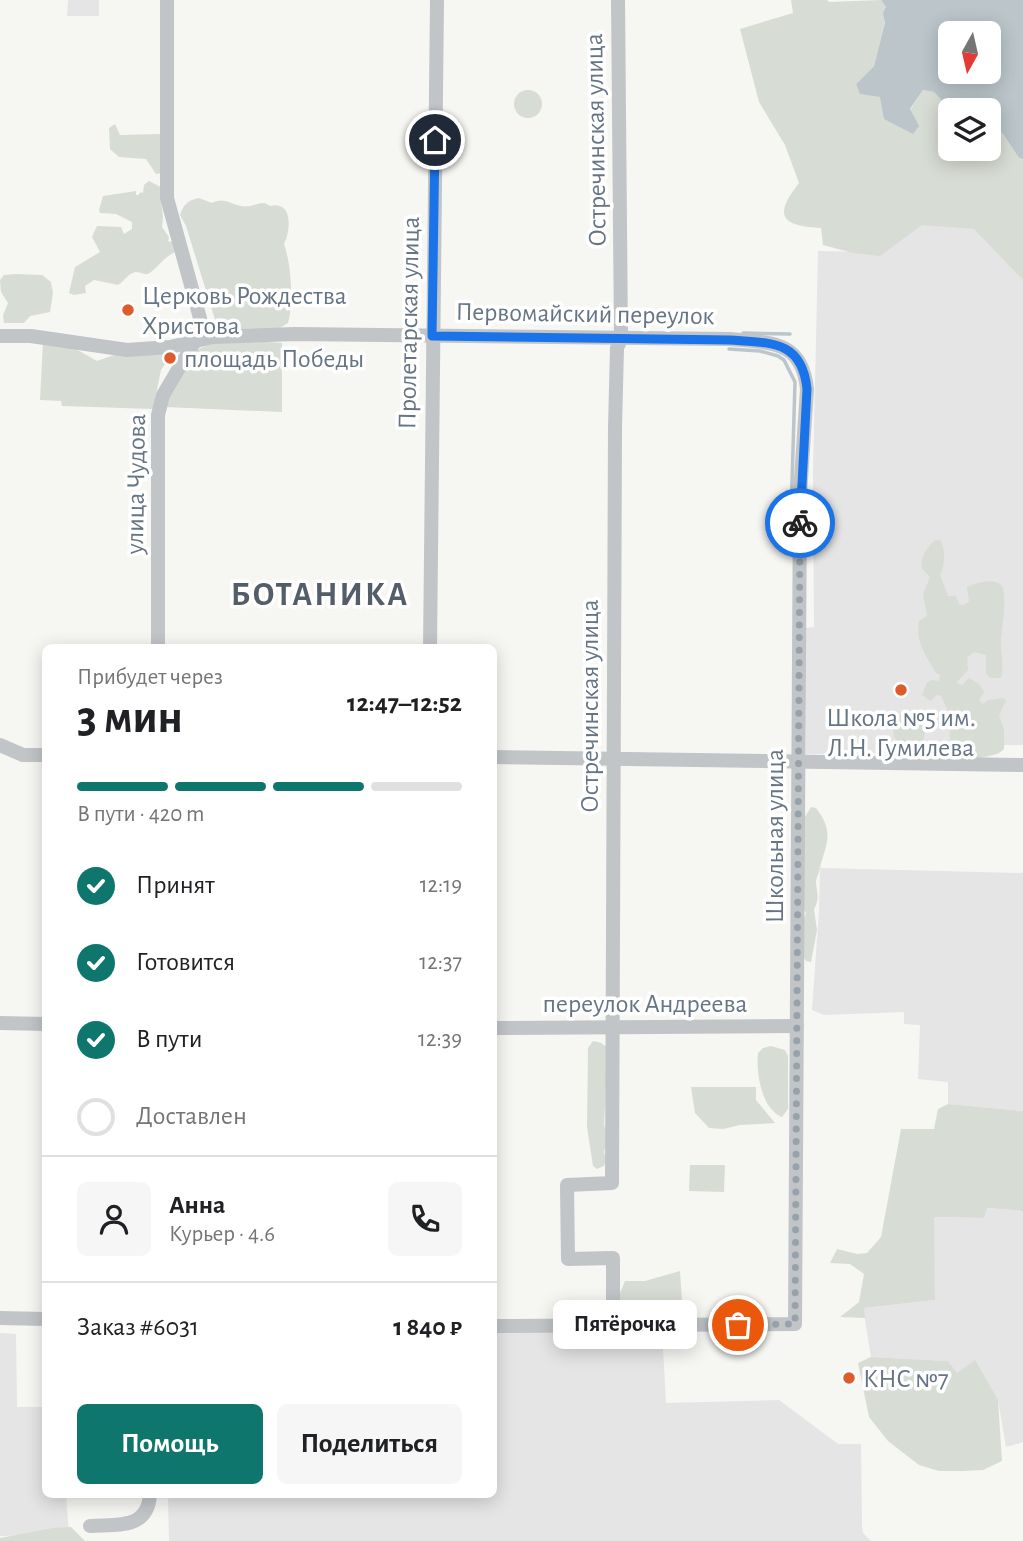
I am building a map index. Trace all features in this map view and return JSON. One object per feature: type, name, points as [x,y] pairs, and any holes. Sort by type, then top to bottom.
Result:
[{"type":"street","name":"улица Чудова","points":[[158,644],[158,415],[163,395],[199,330],[198,306],[167,198],[167,0]]},
{"type":"street","name":"Пролетарская улица","points":[[429,644],[437,0]]},
{"type":"street","name":"Остречинская улица","points":[[613,1325],[613,1258],[568,1259],[567,1185],[611,1183],[615,427],[617,348],[621,339],[618,0]]},
{"type":"street","name":"Первомайский переулок","points":[[0,335],[31,336],[127,350],[170,347],[213,337],[295,334],[730,340],[773,343],[792,352]]},
{"type":"street","name":"Школьная улица","points":[[613,1325],[795,1324],[800,494],[807,389],[805,373],[792,352]]},
{"type":"street","points":[[0,745],[23,755],[42,755]]},
{"type":"street","points":[[497,757],[1023,765]]},
{"type":"street","points":[[0,1023],[42,1024]]},
{"type":"street","name":"переулок Андреева","points":[[497,1028],[797,1026]]},
{"type":"street","points":[[0,1318],[42,1319]]},
{"type":"street","points":[[497,1326],[613,1325]]},
{"type":"street","points":[[90,1526],[135,1522],[143,1516],[150,1498]]},
{"type":"shaded area","points":[[68,0],[99,0],[99,16],[67,16]]},
{"type":"shaded area","points":[[791,0],[881,0],[886,7],[885,21],[874,66],[856,84],[860,93],[880,97],[910,110],[923,90],[934,92],[941,98],[938,98],[938,161],[1001,161],[1001,131],[1019,158],[1023,159],[1023,280],[974,229],[922,225],[880,256],[853,253],[823,245],[821,228],[797,225],[785,217],[786,204],[799,183],[785,145],[759,102],[740,29],[793,13]]},
{"type":"shaded area","points":[[881,0],[1023,0],[1023,159],[1019,158],[1001,131],[1001,98],[940,98],[934,92],[923,90],[910,109],[919,126],[913,134],[884,119],[880,97],[860,94],[856,84],[874,66],[885,22],[883,13],[886,7]]},
{"type":"shaded area","points":[[528,90],[538,94],[542,104],[538,114],[528,118],[518,114],[514,104],[518,94]]},
{"type":"shaded area","points":[[115,124],[120,135],[161,134],[163,173],[156,174],[146,159],[119,157],[110,149],[109,128]]},
{"type":"shaded area","points":[[149,181],[161,187],[162,227],[169,237],[168,241],[172,242],[177,251],[149,273],[133,273],[118,285],[94,280],[85,286],[86,293],[69,293],[75,267],[100,252],[92,237],[97,226],[121,227],[124,234],[132,229],[132,222],[116,214],[100,213],[103,196],[136,191],[138,195],[143,193],[144,185]]},
{"type":"shaded area","points":[[199,198],[212,203],[224,201],[244,206],[265,203],[283,207],[289,224],[284,244],[291,283],[288,323],[278,329],[225,331],[217,326],[186,226],[180,215],[186,204]]},
{"type":"shaded area","points":[[927,220],[977,224],[1023,273],[1023,745],[997,745],[997,752],[806,754],[805,628],[814,627],[813,473],[818,251],[873,252]]},
{"type":"shaded area","points":[[4,275],[42,275],[51,282],[53,293],[50,312],[30,316],[24,323],[4,323],[3,315],[8,303],[1,292],[0,280]]},
{"type":"shaded area","points":[[43,341],[74,348],[97,361],[120,353],[167,353],[169,358],[161,370],[153,409],[62,406],[61,401],[40,400]]},
{"type":"shaded area","points":[[222,342],[282,343],[282,412],[165,407],[181,371],[199,349]]},
{"type":"shaded area","points":[[936,540],[942,543],[944,552],[940,575],[948,596],[956,596],[959,604],[969,602],[967,587],[972,585],[991,581],[1003,587],[1001,678],[990,678],[986,673],[986,655],[974,652],[967,657],[968,670],[956,683],[962,685],[969,678],[979,684],[984,692],[979,700],[983,704],[988,700],[1006,700],[999,715],[1004,730],[1004,749],[995,755],[977,759],[967,755],[960,745],[950,743],[949,713],[941,696],[936,695],[931,701],[922,695],[927,682],[939,681],[940,675],[936,673],[922,648],[918,628],[919,621],[927,616],[923,594],[930,577],[921,564],[928,548]]},
{"type":"shaded area","points":[[907,711],[914,715],[925,730],[923,746],[907,751],[896,741],[893,733],[900,715]]},
{"type":"shaded area","points":[[811,807],[816,808],[826,825],[827,840],[816,881],[818,899],[814,909],[817,930],[811,962],[806,961],[803,956],[801,938],[806,913],[802,906],[803,820]]},
{"type":"shaded area","points":[[820,868],[1023,873],[1023,1111],[948,1104],[948,1082],[918,1079],[920,1025],[904,1024],[904,1012],[824,1015],[812,1010]]},
{"type":"shaded area","points":[[593,1041],[608,1048],[604,1125],[608,1137],[604,1152],[606,1160],[604,1166],[597,1169],[593,1166],[587,1127],[588,1048]]},
{"type":"shaded area","points":[[771,1046],[785,1050],[788,1056],[788,1109],[782,1117],[769,1106],[759,1080],[758,1053]]},
{"type":"shaded area","points":[[691,1087],[756,1087],[756,1100],[775,1123],[709,1128],[695,1113]]},
{"type":"shaded area","points":[[948,1104],[1023,1111],[1023,1211],[987,1208],[984,1218],[934,1217],[935,1300],[864,1308],[865,1318],[840,1317],[859,1302],[864,1274],[850,1264],[830,1263],[837,1249],[857,1254],[867,1253],[881,1237],[901,1129],[934,1129],[938,1109]]},
{"type":"shaded area","points":[[690,1165],[725,1165],[724,1192],[689,1191]]},
{"type":"shaded area","points":[[986,1208],[1023,1211],[1023,1442],[1006,1447],[998,1400],[957,1373],[947,1361],[871,1357],[863,1308],[935,1300],[933,1217],[984,1218]]},
{"type":"shaded area","points":[[680,1271],[683,1316],[675,1322],[618,1318],[616,1303],[625,1281],[645,1281]]},
{"type":"shaded area","points":[[662,1331],[666,1403],[779,1400],[838,1444],[861,1444],[862,1527],[863,1533],[871,1541],[169,1541],[168,1498],[497,1498],[497,1332]]},
{"type":"shaded area","points":[[0,1333],[16,1334],[17,1407],[42,1407],[42,1498],[66,1498],[69,1534],[0,1536]]},
{"type":"shaded area","points":[[871,1357],[948,1361],[957,1373],[975,1360],[998,1400],[1002,1461],[983,1470],[939,1471],[919,1465],[888,1441],[869,1417],[858,1363]]},
{"type":"shaded area","points":[[71,1527],[85,1541],[0,1541],[0,1538]]},
{"type":"waterway","points":[[743,333],[790,334]]},
{"type":"waterway","points":[[729,349],[760,351],[778,356],[784,360],[795,382],[791,517],[781,518]]},
{"type":"way so far","points":[[738,1325],[795,1324],[800,523]]},
{"type":"place","name":"Церковь Рождества Христова","points":[[128,310]]},
{"type":"place","name":"площадь Победы","points":[[170,358]]},
{"type":"place","name":"Школа №5 им. Л.Н. Гумилева","points":[[901,690]]},
{"type":"place","name":"Пятёрочка","points":[[738,1325]]},
{"type":"place","name":"КНС №7","points":[[849,1378]]},
{"type":"district","name":"БОТАНИКА","points":[[320,593]]},
{"type":"route","points":[[435,140],[432,336],[730,340],[773,343],[792,352],[805,373],[807,389],[800,523]]}]
